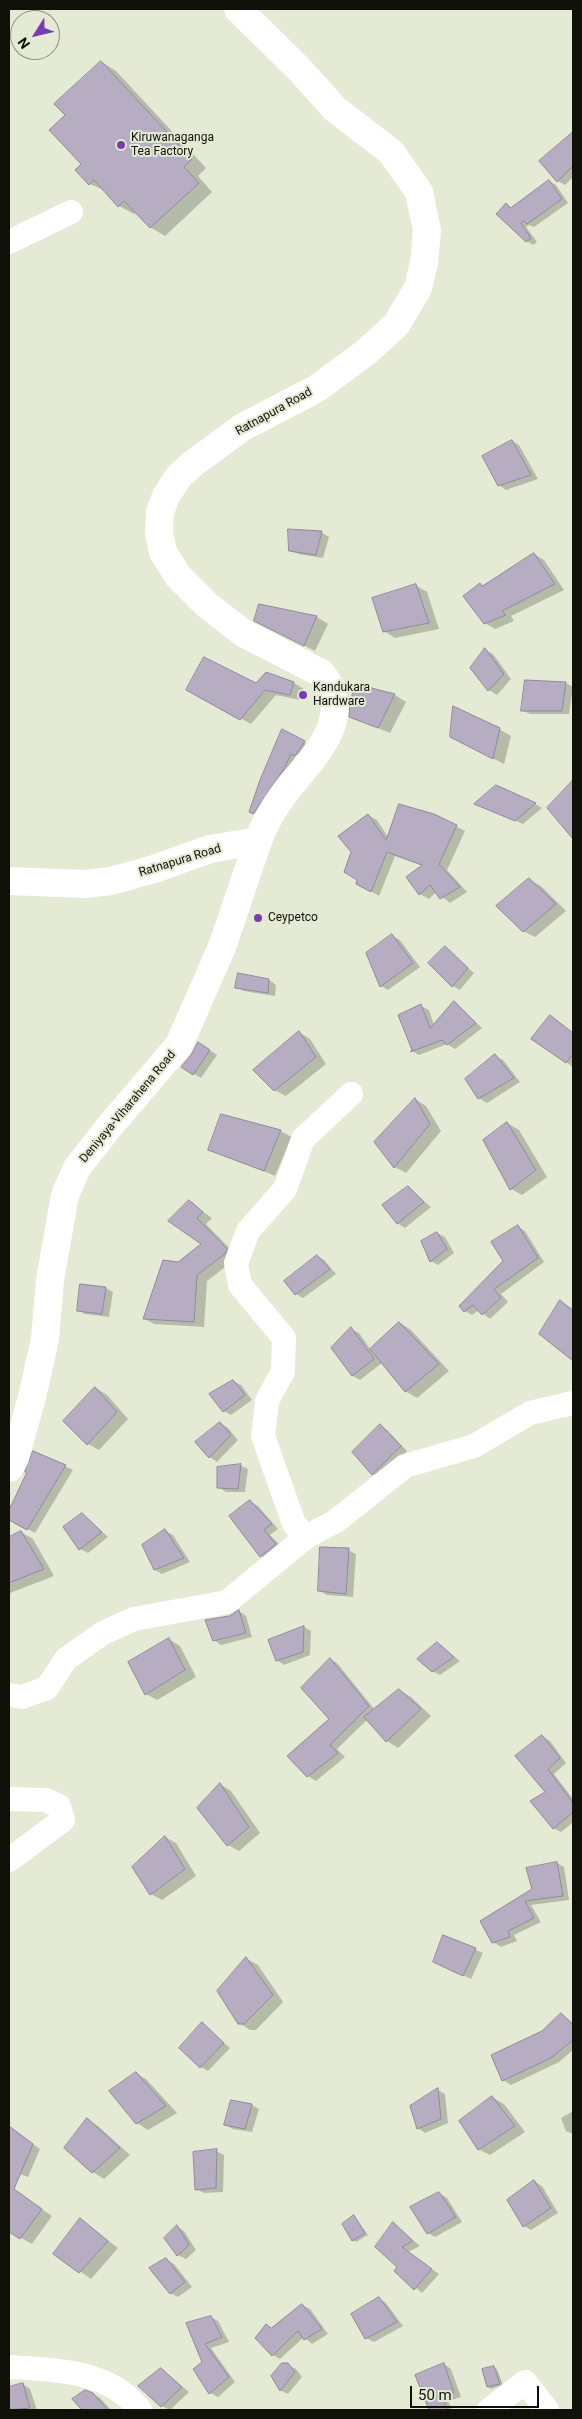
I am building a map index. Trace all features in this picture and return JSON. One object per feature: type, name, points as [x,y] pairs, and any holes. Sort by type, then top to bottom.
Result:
[{"type":"main road","name":"Ratnapura Road","points":[[9,882],[86,884],[110,881],[154,869],[210,849],[258,841],[265,822],[290,787],[310,765],[330,728],[336,710],[332,690],[321,673],[243,633],[207,605],[178,576],[163,552],[159,533],[160,512],[166,496],[179,476],[195,462],[243,427],[316,389],[365,353],[396,325],[418,288],[424,263],[427,230],[419,192],[391,152],[335,109],[299,69],[238,9]]},
{"type":"main road","name":"Deniyaya-Viharahena Road","points":[[9,1468],[15,1458],[32,1397],[45,1339],[52,1271],[65,1195],[77,1168],[109,1126],[179,1045],[222,947],[258,841]]},
{"type":"street","points":[[9,242],[71,212]]},
{"type":"street","points":[[306,1537],[294,1524],[263,1436],[267,1402],[283,1371],[284,1338],[240,1285],[236,1263],[248,1231],[285,1189],[303,1139],[351,1094]]},
{"type":"street","points":[[9,1696],[22,1697],[47,1688],[66,1659],[102,1633],[134,1619],[227,1602],[306,1537],[336,1521],[405,1466],[474,1446],[530,1413],[573,1403]]},
{"type":"street","points":[[9,1799],[46,1800],[59,1806],[64,1820],[9,1860]]},
{"type":"street","points":[[9,2367],[67,2370],[111,2384],[131,2398],[140,2410]]},
{"type":"street","points":[[489,2410],[525,2382],[546,2410]]},
{"type":"building","name":"Kiruwanaganga Tea Factory","points":[[101,61],[192,159],[184,167],[199,183],[150,228],[124,201],[118,207],[94,180],[89,185],[75,170],[81,164],[49,130],[65,115],[54,104]]},
{"type":"building","points":[[573,132],[573,166],[557,182],[539,161]]},
{"type":"building","points":[[549,180],[562,199],[527,224],[524,221],[521,223],[531,238],[526,242],[496,214],[506,203],[510,208]]},
{"type":"building","points":[[512,440],[531,475],[498,486],[482,456]]},
{"type":"building","points":[[288,529],[322,531],[316,555],[289,551]]},
{"type":"building","points":[[534,553],[555,584],[502,611],[506,615],[484,624],[463,596],[480,583],[482,586]]},
{"type":"building","points":[[416,584],[429,623],[383,632],[372,598]]},
{"type":"building","points":[[259,604],[317,616],[304,646],[254,621]]},
{"type":"building","points":[[485,648],[504,674],[488,691],[470,668]]},
{"type":"building","points":[[204,657],[256,683],[266,672],[294,682],[290,695],[265,690],[240,720],[186,690]]},
{"type":"building","points":[[525,680],[566,682],[562,711],[521,711]]},
{"type":"building","points":[[356,684],[395,694],[378,728],[349,717],[350,702]]},
{"type":"building","points":[[453,706],[500,728],[493,759],[450,737]]},
{"type":"building","points":[[282,729],[305,741],[295,756],[291,754],[284,769],[253,814],[249,812],[260,780]]},
{"type":"building","points":[[573,780],[573,839],[547,808]]},
{"type":"building","points":[[496,785],[536,803],[515,821],[474,804]]},
{"type":"building","points":[[399,804],[434,814],[457,825],[439,864],[460,887],[440,899],[430,885],[419,895],[406,877],[422,865],[387,852],[371,892],[356,884],[357,880],[344,872],[351,852],[338,836],[368,814],[386,840]]},
{"type":"building","points":[[529,878],[556,904],[523,932],[496,906]]},
{"type":"building","points":[[392,934],[413,963],[380,987],[366,953]]},
{"type":"building","points":[[445,946],[468,968],[452,987],[428,963]]},
{"type":"building","points":[[238,973],[269,979],[268,993],[235,988]]},
{"type":"building","points":[[454,1001],[476,1023],[447,1045],[442,1040],[410,1052],[412,1050],[398,1015],[421,1004],[430,1028]]},
{"type":"building","points":[[550,1015],[573,1033],[573,1054],[566,1063],[531,1039]]},
{"type":"building","points":[[299,1031],[316,1057],[274,1091],[253,1070]]},
{"type":"building","points":[[198,1042],[210,1050],[193,1075],[181,1067],[191,1055]]},
{"type":"building","points":[[495,1054],[514,1078],[478,1099],[465,1079]]},
{"type":"building","points":[[415,1098],[430,1124],[394,1168],[374,1142]]},
{"type":"building","points":[[221,1114],[281,1130],[264,1171],[208,1150]]},
{"type":"building","points":[[507,1122],[536,1170],[510,1190],[483,1140]]},
{"type":"building","points":[[408,1186],[424,1202],[397,1224],[382,1205]]},
{"type":"building","points":[[189,1200],[203,1212],[197,1218],[227,1249],[225,1254],[197,1275],[194,1322],[143,1319],[163,1260],[178,1262],[201,1244],[168,1221]]},
{"type":"building","points":[[518,1225],[538,1258],[494,1289],[501,1298],[482,1315],[473,1305],[464,1312],[459,1306],[503,1261],[491,1242]]},
{"type":"building","points":[[437,1232],[447,1249],[430,1262],[421,1241]]},
{"type":"building","points":[[317,1255],[330,1269],[295,1295],[284,1281]]},
{"type":"building","points":[[80,1284],[106,1287],[102,1314],[77,1311]]},
{"type":"building","points":[[560,1300],[573,1311],[573,1361],[539,1334]]},
{"type":"building","points":[[399,1322],[439,1364],[405,1392],[370,1349]]},
{"type":"building","points":[[351,1327],[374,1359],[352,1376],[331,1348]]},
{"type":"building","points":[[233,1380],[245,1395],[223,1412],[209,1394]]},
{"type":"building","points":[[95,1387],[117,1412],[87,1445],[63,1421]]},
{"type":"building","points":[[220,1422],[231,1435],[209,1458],[195,1442]]},
{"type":"building","points":[[380,1424],[401,1446],[372,1475],[352,1452]]},
{"type":"building","points":[[33,1451],[66,1465],[27,1530],[9,1520],[9,1510],[27,1472],[25,1472]]},
{"type":"building","points":[[241,1464],[238,1489],[217,1488],[217,1467]]},
{"type":"building","points":[[250,1500],[272,1524],[264,1530],[276,1544],[260,1557],[229,1516]]},
{"type":"building","points":[[82,1513],[102,1532],[79,1550],[63,1527]]},
{"type":"building","points":[[165,1529],[184,1558],[154,1570],[142,1545]]},
{"type":"building","points":[[21,1531],[44,1569],[9,1583],[9,1537]]},
{"type":"building","points":[[320,1547],[349,1548],[346,1594],[318,1591]]},
{"type":"building","points":[[239,1610],[246,1633],[213,1641],[205,1620],[229,1616]]},
{"type":"building","points":[[304,1626],[303,1652],[276,1661],[268,1640]]},
{"type":"building","points":[[169,1638],[185,1670],[145,1695],[128,1662]]},
{"type":"building","points":[[437,1642],[454,1657],[432,1672],[417,1659]]},
{"type":"building","points":[[330,1658],[369,1706],[330,1745],[338,1753],[307,1777],[287,1756],[329,1719],[301,1688]]},
{"type":"building","points":[[399,1689],[421,1709],[386,1742],[364,1717]]},
{"type":"building","points":[[542,1735],[560,1758],[548,1769],[573,1803],[573,1812],[553,1829],[530,1801],[545,1792],[515,1756]]},
{"type":"building","points":[[220,1783],[249,1827],[227,1846],[197,1808]]},
{"type":"building","points":[[165,1836],[185,1869],[150,1895],[132,1867]]},
{"type":"building","points":[[557,1862],[563,1896],[525,1901],[534,1918],[508,1931],[510,1937],[492,1943],[480,1921],[532,1889],[526,1868]]},
{"type":"building","points":[[443,1935],[476,1948],[463,1976],[433,1962]]},
{"type":"building","points":[[246,1957],[273,1995],[244,2024],[238,2024],[217,1991]]},
{"type":"building","points":[[561,2013],[573,2025],[573,2040],[551,2058],[502,2081],[491,2055],[542,2031]]},
{"type":"building","points":[[202,2022],[224,2043],[200,2068],[179,2048]]},
{"type":"building","points":[[136,2072],[166,2106],[136,2124],[109,2091]]},
{"type":"building","points":[[438,2088],[441,2119],[417,2129],[410,2106]]},
{"type":"building","points":[[492,2096],[515,2126],[478,2150],[459,2121]]},
{"type":"building","points":[[231,2100],[252,2104],[245,2129],[224,2125]]},
{"type":"building","points":[[87,2118],[120,2148],[92,2173],[64,2148]]},
{"type":"building","points":[[9,2126],[33,2144],[14,2189],[42,2209],[20,2239],[9,2232]]},
{"type":"building","points":[[217,2149],[216,2188],[195,2190],[193,2152]]},
{"type":"building","points":[[534,2180],[551,2208],[523,2227],[507,2200]]},
{"type":"building","points":[[439,2192],[456,2217],[427,2234],[410,2207]]},
{"type":"building","points":[[354,2215],[365,2233],[352,2241],[342,2224]]},
{"type":"building","points":[[80,2218],[108,2241],[79,2273],[53,2254]]},
{"type":"building","points":[[393,2222],[413,2241],[402,2247],[432,2269],[414,2290],[394,2271],[397,2267],[375,2247]]},
{"type":"building","points":[[177,2225],[189,2245],[177,2256],[164,2238]]},
{"type":"building","points":[[166,2258],[185,2282],[170,2294],[149,2268]]},
{"type":"building","points":[[379,2297],[397,2322],[365,2339],[351,2314]]},
{"type":"building","points":[[302,2304],[322,2329],[304,2340],[298,2331],[272,2356],[255,2338],[266,2324],[271,2328]]},
{"type":"building","points":[[211,2316],[222,2337],[205,2344],[229,2377],[209,2394],[193,2369],[202,2362],[186,2323]]},
{"type":"building","points":[[282,2363],[288,2363],[295,2372],[280,2391],[271,2376]]},
{"type":"building","points":[[444,2363],[454,2393],[442,2397],[448,2410],[429,2410],[415,2375]]},
{"type":"building","points":[[494,2366],[500,2384],[487,2387],[482,2369]]},
{"type":"building","points":[[161,2368],[182,2387],[161,2407],[138,2386]]},
{"type":"building","points":[[23,2383],[30,2408],[9,2410],[9,2387]]},
{"type":"building","points":[[85,2390],[93,2393],[108,2410],[82,2410],[72,2399]]},
{"type":"place","name":"Kiruwanaganga Tea Factory","points":[[121,145]]},
{"type":"place","name":"Kandukara Hardware","points":[[303,695]]},
{"type":"place","name":"Ceypetco","points":[[258,918]]}]
